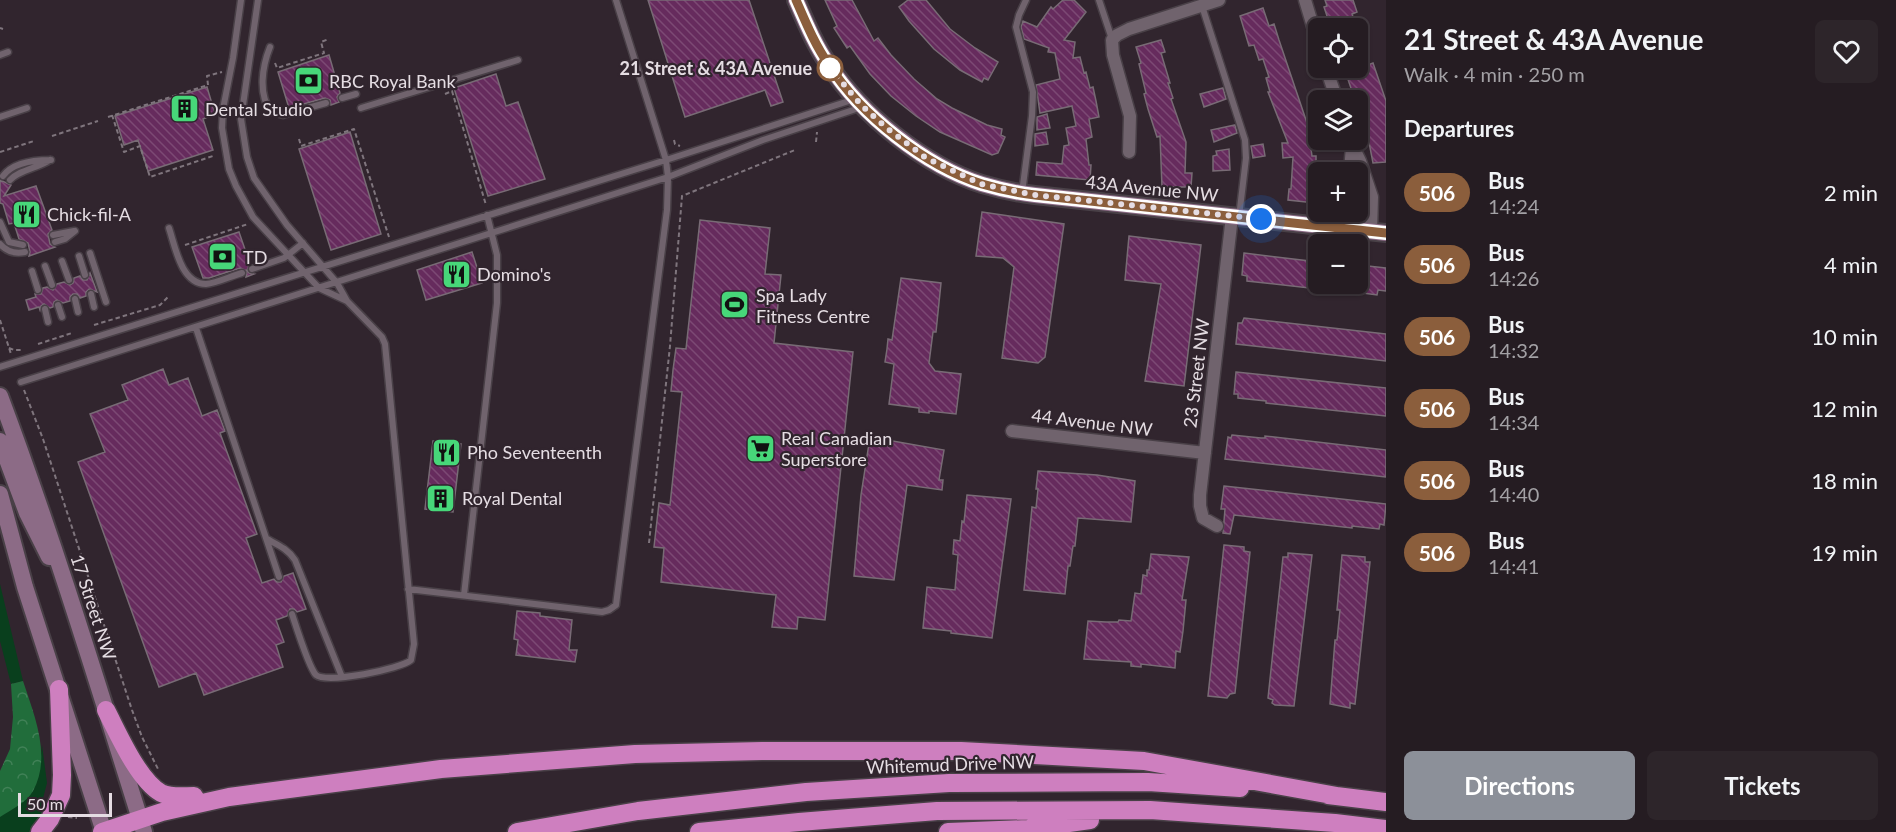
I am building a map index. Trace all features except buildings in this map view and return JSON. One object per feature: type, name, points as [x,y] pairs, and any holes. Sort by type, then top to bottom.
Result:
[{"type":"highway","points":[[40,832],[50,819],[61,795],[59,689]]},
{"type":"highway","points":[[106,710],[140,772],[161,793],[171,796],[229,796]]},
{"type":"highway","points":[[104,832],[141,825],[187,805],[229,796],[419,772],[635,754],[795,750],[961,751],[1144,761],[1338,796]]},
{"type":"highway","name":"Whitemud Drive NW","points":[[516,832],[638,811],[806,792],[949,783],[1148,782],[1338,796],[1386,802]]},
{"type":"highway","points":[[948,832],[1028,829],[1150,810]]},
{"type":"highway","points":[[699,832],[938,811],[1150,810],[1335,823],[1386,829]]},
{"type":"main road","name":"43A Avenue NW","points":[[796,0],[810,33],[830,67],[859,102],[888,129],[926,158],[981,184],[1022,193],[1378,232]]},
{"type":"main road","name":"17 Street NW","points":[[0,396],[45,517],[141,825]]},
{"type":"main road","points":[[0,441],[27,513],[76,612]]},
{"type":"main road","points":[[0,494],[25,587],[104,832]]},
{"type":"street","points":[[1129,152],[1130,116],[1113,55],[1112,40],[1129,29],[1219,0]]},
{"type":"street","points":[[1305,0],[1310,18]]},
{"type":"street","points":[[1354,150],[1372,197],[1378,232]]},
{"type":"street","name":"23 Street NW","points":[[1217,526],[1208,522],[1201,513],[1200,495],[1236,217]]},
{"type":"street","points":[[1348,229],[1349,222]]},
{"type":"street","name":"44 Avenue NW","points":[[1012,431],[1205,453]]},
{"type":"lane","points":[[241,0],[223,109],[222,128],[229,169],[253,217],[319,288],[347,301]]},
{"type":"lane","points":[[258,0],[241,119],[247,157],[254,178],[263,192],[337,283],[347,301],[382,337],[385,344],[414,644],[411,660],[399,666],[342,677],[324,678],[316,675],[292,614]]},
{"type":"lane","points":[[408,589],[602,612],[616,604],[667,210],[668,177],[666,160],[616,0]]},
{"type":"lane","points":[[1022,193],[1033,99],[1032,83],[1016,27],[1026,0]]},
{"type":"lane","points":[[1099,0],[1112,40]]},
{"type":"lane","points":[[1202,5],[1245,141],[1246,158],[1236,217]]},
{"type":"lane","points":[[270,47],[262,77],[264,93],[271,112],[283,115],[326,103]]},
{"type":"lane","points":[[0,55],[9,52]]},
{"type":"lane","points":[[361,108],[518,60]]},
{"type":"lane","points":[[342,98],[356,94]]},
{"type":"lane","points":[[0,367],[859,102]]},
{"type":"lane","points":[[21,382],[668,177],[859,102]]},
{"type":"lane","points":[[0,117],[27,108]]},
{"type":"lane","points":[[6,178],[41,166],[51,160]]},
{"type":"lane","points":[[464,595],[497,303],[498,263],[487,215]]},
{"type":"lane","points":[[0,222],[9,242],[24,248],[13,252],[0,244]]},
{"type":"lane","points":[[169,228],[186,272],[194,280],[208,283],[242,273]]},
{"type":"lane","points":[[54,239],[65,239],[75,231]]},
{"type":"lane","points":[[252,269],[289,256],[303,243]]},
{"type":"lane","points":[[90,253],[106,302]]},
{"type":"lane","points":[[79,256],[85,275]]},
{"type":"lane","points":[[62,261],[69,280]]},
{"type":"lane","points":[[45,266],[52,285]]},
{"type":"lane","points":[[32,271],[38,290]]},
{"type":"lane","points":[[91,294],[94,307]]},
{"type":"lane","points":[[75,299],[78,312]]},
{"type":"lane","points":[[58,305],[62,317]]},
{"type":"lane","points":[[45,309],[48,322]]},
{"type":"lane","points":[[196,328],[279,577]]},
{"type":"lane","points":[[267,540],[280,545],[295,560],[342,677]]},
{"type":"path","points":[[272,63],[275,62],[277,68],[324,53],[321,42],[329,39]]},
{"type":"path","points":[[108,117],[208,85]]},
{"type":"path","points":[[445,94],[452,91],[486,206]]},
{"type":"path","points":[[112,115],[124,152],[140,146],[150,177],[213,156]]},
{"type":"path","points":[[52,136],[98,121]]},
{"type":"path","points":[[299,140],[301,146],[354,129],[389,237]]},
{"type":"path","points":[[0,152],[33,143]]},
{"type":"path","points":[[649,543],[682,196],[795,150]]},
{"type":"path","points":[[182,246],[252,222]]},
{"type":"path","points":[[94,325],[160,305],[168,297]]},
{"type":"path","points":[[0,320],[9,348],[22,350]]},
{"type":"path","points":[[32,346],[72,333]]},
{"type":"path","points":[[666,370],[673,370]]},
{"type":"path","points":[[26,397],[32,406],[132,710],[142,737],[162,777]]},
{"type":"path","points":[[650,524],[656,525]]},
{"type":"green space","points":[[0,584],[23,681],[11,684],[0,641]]},
{"type":"green space","points":[[23,681],[36,722],[41,764],[33,791],[27,799],[0,817],[0,771],[10,749],[13,717],[11,684]]},
{"type":"green space","points":[[42,745],[47,783],[41,806],[48,809],[32,832],[0,832],[0,816],[39,774]]},
{"type":"bus line","name":"506","points":[[796,0],[810,33],[830,67],[862,106],[926,158],[981,184],[1035,195],[1386,233]]},
{"type":"place","name":"21 Street & 43A Avenue","points":[[830,68]]},
{"type":"place","name":"RBC Royal Bank","points":[[308,81]]},
{"type":"place","name":"Dental Studio","points":[[184,109]]},
{"type":"place","name":"Chick-fil-A","points":[[26,214]]},
{"type":"place","name":"TD","points":[[222,257]]},
{"type":"place","name":"Domino's","points":[[456,274]]},
{"type":"place","name":"Spa Lady Fitness Centre","points":[[735,305]]},
{"type":"place","name":"Real Canadian Superstore","points":[[760,448]]},
{"type":"place","name":"Pho Seventeenth","points":[[446,452]]},
{"type":"place","name":"Royal Dental","points":[[441,498]]},
{"type":"route","points":[[830,68],[862,106],[888,129],[926,158],[981,184],[1035,195],[1261,219]]}]
